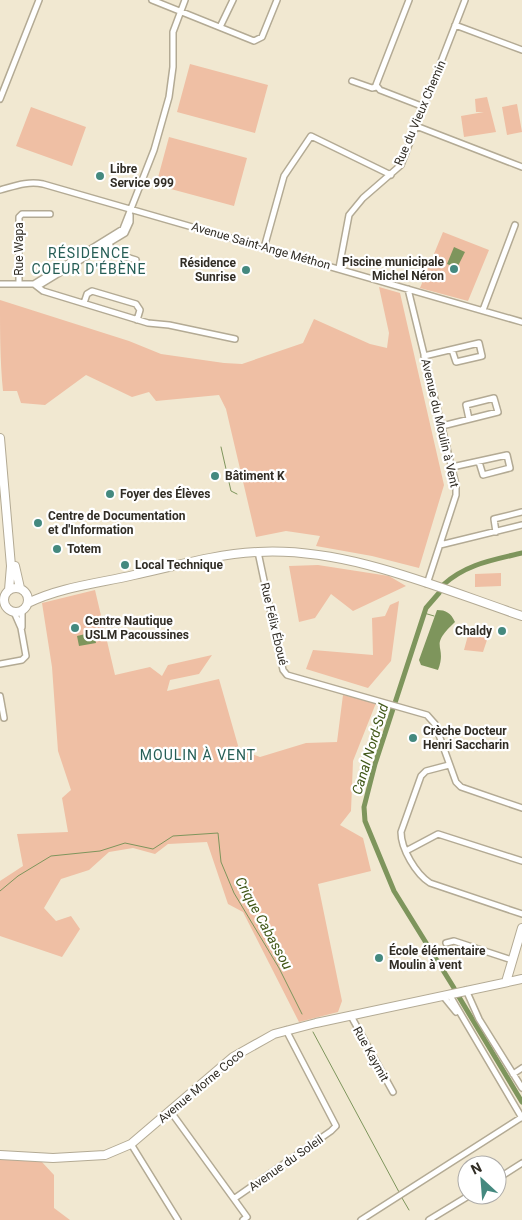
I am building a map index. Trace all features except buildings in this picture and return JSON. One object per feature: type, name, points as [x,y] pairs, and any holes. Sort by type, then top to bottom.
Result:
[{"type":"street","points":[[0,99],[39,0]]},
{"type":"street","points":[[152,0],[254,41],[262,37],[277,0]]},
{"type":"street","points":[[61,270],[121,230],[130,213],[154,150],[169,97],[174,67],[172,32],[185,0]]},
{"type":"street","points":[[220,27],[233,0]]},
{"type":"street","points":[[376,87],[409,0]]},
{"type":"street","name":"Rue du Vieux Chemin","points":[[339,268],[349,215],[364,198],[401,165],[465,0]]},
{"type":"street","points":[[455,25],[522,50]]},
{"type":"street","points":[[352,81],[372,88],[376,87],[424,107]]},
{"type":"street","points":[[416,126],[522,167]]},
{"type":"street","points":[[264,248],[284,176],[311,136],[391,175]]},
{"type":"street","name":"Avenue Saint-Ange Méthon","points":[[0,190],[34,182],[130,213],[339,268],[522,322]]},
{"type":"street","points":[[36,285],[109,243],[127,230],[130,222],[130,213]]},
{"type":"street","name":"Rue Wapa","points":[[19,283],[20,216],[50,214]]},
{"type":"street","points":[[483,310],[515,225]]},
{"type":"street","points":[[109,243],[113,253],[136,260]]},
{"type":"street","points":[[0,284],[19,283],[36,285],[43,291],[137,320],[235,339]]},
{"type":"street","name":"Avenue du Moulin à Vent","points":[[408,289],[452,467],[456,495],[427,584]]},
{"type":"street","points":[[84,303],[87,294],[92,291],[136,304],[140,310],[137,320]]},
{"type":"street","points":[[424,356],[479,343],[482,356],[456,362],[452,350]]},
{"type":"street","points":[[442,426],[498,412],[494,398],[466,405],[469,419]]},
{"type":"street","points":[[0,438],[11,566],[9,590],[2,599],[3,607],[14,612],[22,611]]},
{"type":"street","points":[[452,467],[506,455],[510,468],[483,475],[479,462]]},
{"type":"street","points":[[4,481],[23,591],[28,602]]},
{"type":"street","points":[[496,532],[494,519],[522,512]]},
{"type":"street","points":[[440,544],[522,525]]},
{"type":"street","points":[[0,664],[22,660],[25,657],[22,611],[28,602],[58,592],[197,561],[233,555],[258,553],[296,554],[336,558],[370,566],[522,616]]},
{"type":"street","name":"Rue Félix Éboué","points":[[258,553],[283,670],[287,675],[427,715],[432,719],[456,782],[461,788],[522,808]]},
{"type":"street","points":[[9,590],[58,592]]},
{"type":"street","points":[[14,612],[22,628]]},
{"type":"street","points":[[0,696],[4,718]]},
{"type":"street","points":[[449,765],[426,771],[421,776],[401,832],[401,840],[406,851],[423,879],[430,883],[522,914]]},
{"type":"street","points":[[406,851],[438,834],[522,861]]},
{"type":"street","points":[[506,982],[522,928]]},
{"type":"street","points":[[446,943],[454,941],[512,960]]},
{"type":"street","name":"Avenue Morne Coco","points":[[0,1155],[53,1158],[105,1155],[131,1144],[171,1112],[232,1056],[247,1047],[286,1030],[522,979]]},
{"type":"street","points":[[466,990],[480,1018],[522,1088]]},
{"type":"street","points":[[361,1220],[522,1117],[446,995]]},
{"type":"street","name":"Rue Kaymit","points":[[351,1016],[393,1092]]},
{"type":"street","name":"Avenue du Soleil","points":[[171,1112],[235,1198],[336,1126],[286,1030]]},
{"type":"street","points":[[513,1074],[522,1068]]},
{"type":"street","points":[[131,1144],[178,1220]]},
{"type":"street","points":[[507,1173],[522,1163]]},
{"type":"street","points":[[235,1198],[247,1217],[242,1220]]},
{"type":"street","points":[[429,1220],[457,1203]]},
{"type":"shaded area","points":[[190,64],[268,85],[255,133],[177,112]]},
{"type":"shaded area","points":[[487,97],[496,132],[464,137],[461,116],[484,112],[476,112],[475,99]]},
{"type":"shaded area","points":[[517,104],[522,132],[507,135],[502,107]]},
{"type":"shaded area","points":[[31,107],[86,127],[72,166],[16,146]]},
{"type":"shaded area","points":[[169,137],[247,158],[234,206],[156,185]]},
{"type":"shaded area","name":"Piscine municipale Michel Néron","points":[[443,232],[489,250],[468,301],[420,288]]},
{"type":"shaded area","points":[[454,247],[465,252],[457,268],[447,264]]},
{"type":"shaded area","points":[[379,287],[400,293],[444,485],[419,568],[372,556],[316,546],[320,536],[286,531],[256,537],[226,409],[219,395],[156,401],[149,392],[132,397],[86,375],[45,405],[21,403],[17,391],[3,391],[0,300],[129,341],[161,354],[242,364],[303,343],[314,319],[370,344],[387,348],[389,333]]},
{"type":"shaded area","points":[[318,565],[389,576],[406,586],[353,611],[331,594],[315,618],[299,622],[289,566]]},
{"type":"shaded area","points":[[501,573],[501,586],[475,587],[475,574]]},
{"type":"shaded area","points":[[95,590],[115,675],[150,667],[162,676],[168,665],[212,655],[199,674],[170,680],[167,691],[219,679],[239,749],[260,757],[306,743],[337,742],[343,695],[376,703],[353,761],[351,811],[340,825],[363,838],[371,871],[318,884],[342,1001],[338,1012],[299,1022],[243,912],[228,904],[207,842],[168,844],[155,854],[133,848],[109,852],[89,870],[61,879],[44,908],[56,921],[71,916],[80,929],[62,957],[0,936],[0,881],[23,866],[17,834],[68,832],[62,798],[71,790],[58,751],[52,667],[42,603]]},
{"type":"shaded area","points":[[399,601],[391,661],[368,688],[306,669],[313,650],[373,655],[372,618],[385,616],[390,605]]},
{"type":"shaded area","points":[[437,610],[448,613],[455,622],[447,630],[440,642],[441,655],[438,670],[421,665],[419,660]]},
{"type":"shaded area","points":[[485,626],[488,637],[483,652],[464,650],[470,628]]},
{"type":"shaded area","points":[[94,632],[96,643],[79,646],[77,636]]},
{"type":"shaded area","points":[[0,1159],[41,1161],[54,1175],[54,1208],[70,1220],[0,1220]]},
{"type":"waterway","points":[[221,447],[231,491],[237,494]]},
{"type":"waterway","name":"Canal Nord-Sud","points":[[443,585],[470,567],[522,553]]},
{"type":"waterway","name":"Canal Nord-Sud","points":[[439,593],[426,608],[375,764],[364,807],[365,821],[394,891],[454,988]]},
{"type":"waterway","points":[[424,613],[434,616]]},
{"type":"waterway","name":"Crique Cabassou","points":[[0,891],[18,876],[51,856],[100,851],[125,843],[153,849],[173,836],[218,833],[221,862],[234,893],[279,968],[302,1014]]},
{"type":"waterway","name":"Canal Nord-Sud","points":[[459,997],[522,1102]]},
{"type":"waterway","points":[[313,1032],[399,1192]]},
{"type":"waterway","points":[[402,1198],[409,1210]]},
{"type":"place","name":"Libre Service 999","points":[[100,176]]},
{"type":"place","name":"Piscine municipale Michel Néron","points":[[454,269]]},
{"type":"place","name":"Résidence Sunrise","points":[[246,270]]},
{"type":"place","name":"Bâtiment K","points":[[215,476]]},
{"type":"place","name":"Foyer des Élèves","points":[[110,494]]},
{"type":"place","name":"Centre de Documentation et d'Information","points":[[38,523]]},
{"type":"place","name":"Totem","points":[[57,549]]},
{"type":"place","name":"Local Technique","points":[[125,565]]},
{"type":"place","name":"Centre Nautique USLM Pacoussines","points":[[75,628]]},
{"type":"place","name":"Chaldy","points":[[502,631]]},
{"type":"place","name":"Crèche Docteur Henri Saccharin","points":[[413,738]]},
{"type":"place","name":"École élémentaire Moulin à vent","points":[[379,958]]},
{"type":"district","name":"RÉSIDENCE COEUR D'ÉBÈNE","points":[[89,262]]},
{"type":"district","name":"MOULIN À VENT","points":[[198,755]]}]
